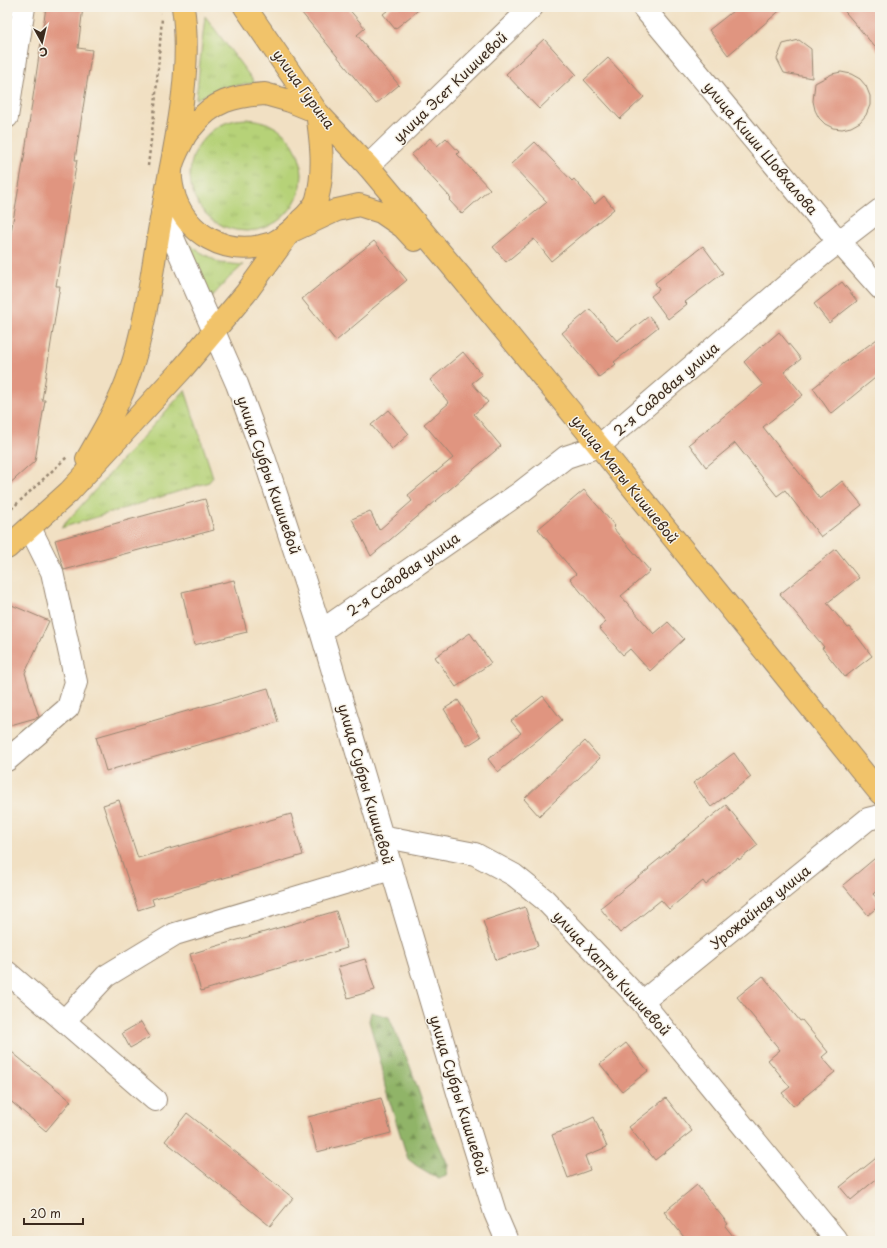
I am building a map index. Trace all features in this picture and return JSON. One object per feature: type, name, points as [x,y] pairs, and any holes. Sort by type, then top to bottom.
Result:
[{"type":"main road","points":[[69,492],[119,400],[130,373],[139,343],[171,166],[184,82],[186,24],[183,7]]},
{"type":"main road","name":"улица Гурина","points":[[246,7],[317,112],[368,166]]},
{"type":"main road","points":[[7,548],[69,492],[183,368],[246,293],[290,232],[306,215],[317,200],[321,177],[322,151],[317,112],[290,101],[265,94],[243,95],[222,102],[201,115],[184,136],[171,166],[172,188],[179,208],[191,226],[208,239],[229,247],[251,248],[272,243],[290,232],[337,210],[359,205],[381,212],[403,227],[426,251],[461,277]]},
{"type":"main road","name":"улица Маты Кишиевой","points":[[368,166],[461,277],[880,793]]},
{"type":"street","points":[[7,117],[24,7]]},
{"type":"street","name":"улица Эсет Кишиевой","points":[[368,166],[532,7]]},
{"type":"street","name":"улица Киши Шовхалова","points":[[643,7],[839,242],[880,288]]},
{"type":"street","name":"2-я Садовая улица","points":[[321,631],[521,492],[566,458],[599,446],[839,242],[880,210]]},
{"type":"street","name":"улица Субры Кишиевой","points":[[162,213],[237,384],[264,457],[321,631],[464,1113],[495,1213],[507,1241]]},
{"type":"street","points":[[7,760],[68,708],[76,682],[52,572],[30,528]]},
{"type":"street","name":"Урожайная улица","points":[[642,1002],[868,819],[880,816]]},
{"type":"street","name":"улица Хапты Кишиевой","points":[[381,836],[475,854],[514,875],[545,900],[642,1002],[837,1241]]},
{"type":"street","points":[[64,1021],[106,976],[175,934],[391,869]]},
{"type":"street","points":[[7,972],[155,1100]]},
{"type":"path","points":[[148,166],[155,106],[162,17],[160,7]]},
{"type":"path","points":[[7,513],[69,455]]},
{"type":"green space","points":[[205,16],[255,83],[224,87],[196,99]]},
{"type":"green space","points":[[246,119],[267,123],[286,135],[298,154],[302,175],[298,196],[286,215],[267,227],[246,231],[225,227],[206,215],[194,196],[190,175],[194,154],[206,135],[225,123]]},
{"type":"green space","points":[[181,236],[195,249],[220,263],[243,265],[209,300]]},
{"type":"green space","points":[[185,390],[213,477],[209,482],[61,528]]},
{"type":"green space","points":[[371,1012],[389,1017],[410,1066],[430,1124],[448,1165],[446,1176],[439,1179],[408,1159],[385,1087],[382,1067],[369,1021]]},
{"type":"building","points":[[46,7],[83,7],[78,48],[92,50],[75,160],[77,160],[56,286],[60,286],[42,400],[45,400],[35,461],[7,486],[7,255],[25,152]]},
{"type":"building","points":[[297,7],[347,7],[365,28],[357,35],[399,85],[376,104]]},
{"type":"building","points":[[392,7],[422,7],[395,29],[383,14]]},
{"type":"building","points":[[738,7],[784,7],[728,55],[709,30]]},
{"type":"building","points":[[841,7],[880,7],[880,53]]},
{"type":"building","points":[[544,39],[576,74],[539,109],[506,74]]},
{"type":"building","points":[[799,40],[811,49],[812,78],[784,73],[777,59],[783,44]]},
{"type":"building","points":[[608,58],[644,97],[620,119],[584,80]]},
{"type":"building","points":[[841,72],[851,74],[860,79],[866,86],[870,96],[870,105],[866,115],[860,122],[851,127],[842,129],[833,128],[825,124],[819,118],[813,101],[815,83],[832,74]]},
{"type":"building","points":[[430,138],[437,146],[446,138],[459,152],[457,154],[490,189],[462,214],[449,200],[451,198],[411,155]]},
{"type":"building","points":[[535,142],[572,181],[574,179],[595,204],[604,196],[614,209],[551,261],[534,239],[506,262],[493,247],[547,202],[511,164]]},
{"type":"building","points":[[374,241],[407,280],[336,341],[302,299]]},
{"type":"building","points":[[703,246],[723,273],[685,302],[687,304],[668,319],[651,296],[659,290],[655,283]]},
{"type":"building","points":[[842,282],[857,301],[829,323],[814,304]]},
{"type":"building","points":[[590,309],[617,341],[649,316],[658,327],[614,362],[616,364],[599,377],[562,333]]},
{"type":"building","points":[[779,332],[801,359],[784,372],[803,395],[763,427],[820,499],[842,481],[862,505],[821,537],[785,490],[777,496],[735,443],[706,467],[689,444],[763,385],[744,362],[763,344],[764,345]]},
{"type":"building","points":[[880,337],[880,374],[831,414],[813,388]]},
{"type":"building","points":[[463,352],[482,375],[472,383],[488,402],[474,414],[501,446],[371,556],[352,519],[370,511],[379,530],[412,501],[408,495],[453,458],[424,424],[449,403],[430,380]]},
{"type":"building","points":[[389,410],[409,434],[392,449],[371,425]]},
{"type":"building","points":[[584,490],[615,526],[613,528],[650,571],[621,596],[654,634],[668,622],[684,639],[650,671],[630,649],[623,655],[599,628],[606,622],[570,579],[576,574],[538,529]]},
{"type":"building","points":[[205,499],[214,530],[64,570],[55,540]]},
{"type":"building","points":[[836,549],[859,578],[827,603],[848,628],[850,627],[872,656],[845,677],[822,648],[824,647],[780,594]]},
{"type":"building","points":[[234,580],[247,632],[194,645],[182,592]]},
{"type":"building","points":[[7,603],[49,621],[25,673],[39,717],[7,726]]},
{"type":"building","points":[[470,633],[491,663],[456,687],[435,657]]},
{"type":"building","points":[[268,688],[278,722],[106,771],[96,737]]},
{"type":"building","points":[[543,696],[562,720],[498,772],[488,759],[521,733],[511,721]]},
{"type":"building","points":[[458,700],[481,737],[467,746],[444,709]]},
{"type":"building","points":[[585,741],[600,758],[539,816],[524,799]]},
{"type":"building","points":[[734,753],[751,777],[711,807],[693,783]]},
{"type":"building","points":[[119,800],[138,858],[291,814],[303,855],[152,899],[154,905],[138,910],[103,805]]},
{"type":"building","points":[[726,805],[758,845],[739,860],[738,858],[706,885],[703,881],[669,909],[661,900],[620,933],[600,908]]},
{"type":"building","points":[[880,854],[880,888],[873,894],[880,902],[880,905],[868,915],[843,885]]},
{"type":"building","points":[[525,907],[538,946],[496,960],[483,921]]},
{"type":"building","points":[[336,911],[347,948],[201,991],[190,954]]},
{"type":"building","points":[[365,959],[375,990],[348,998],[338,967]]},
{"type":"building","points":[[763,976],[828,1052],[822,1057],[835,1072],[793,1106],[782,1093],[790,1087],[768,1060],[780,1050],[737,997]]},
{"type":"building","points":[[141,1022],[150,1037],[130,1048],[122,1033]]},
{"type":"building","points":[[626,1043],[648,1071],[622,1091],[600,1064]]},
{"type":"building","points":[[7,1048],[71,1101],[46,1131],[7,1098]]},
{"type":"building","points":[[381,1098],[391,1133],[317,1152],[308,1117]]},
{"type":"building","points":[[666,1098],[692,1131],[655,1160],[629,1127]]},
{"type":"building","points":[[187,1113],[293,1198],[270,1226],[165,1141]]},
{"type":"building","points":[[594,1117],[607,1147],[585,1156],[590,1170],[568,1178],[552,1135]]},
{"type":"building","points":[[880,1155],[880,1176],[851,1200],[840,1187]]},
{"type":"building","points":[[697,1185],[728,1224],[725,1226],[737,1241],[687,1241],[664,1212]]}]
